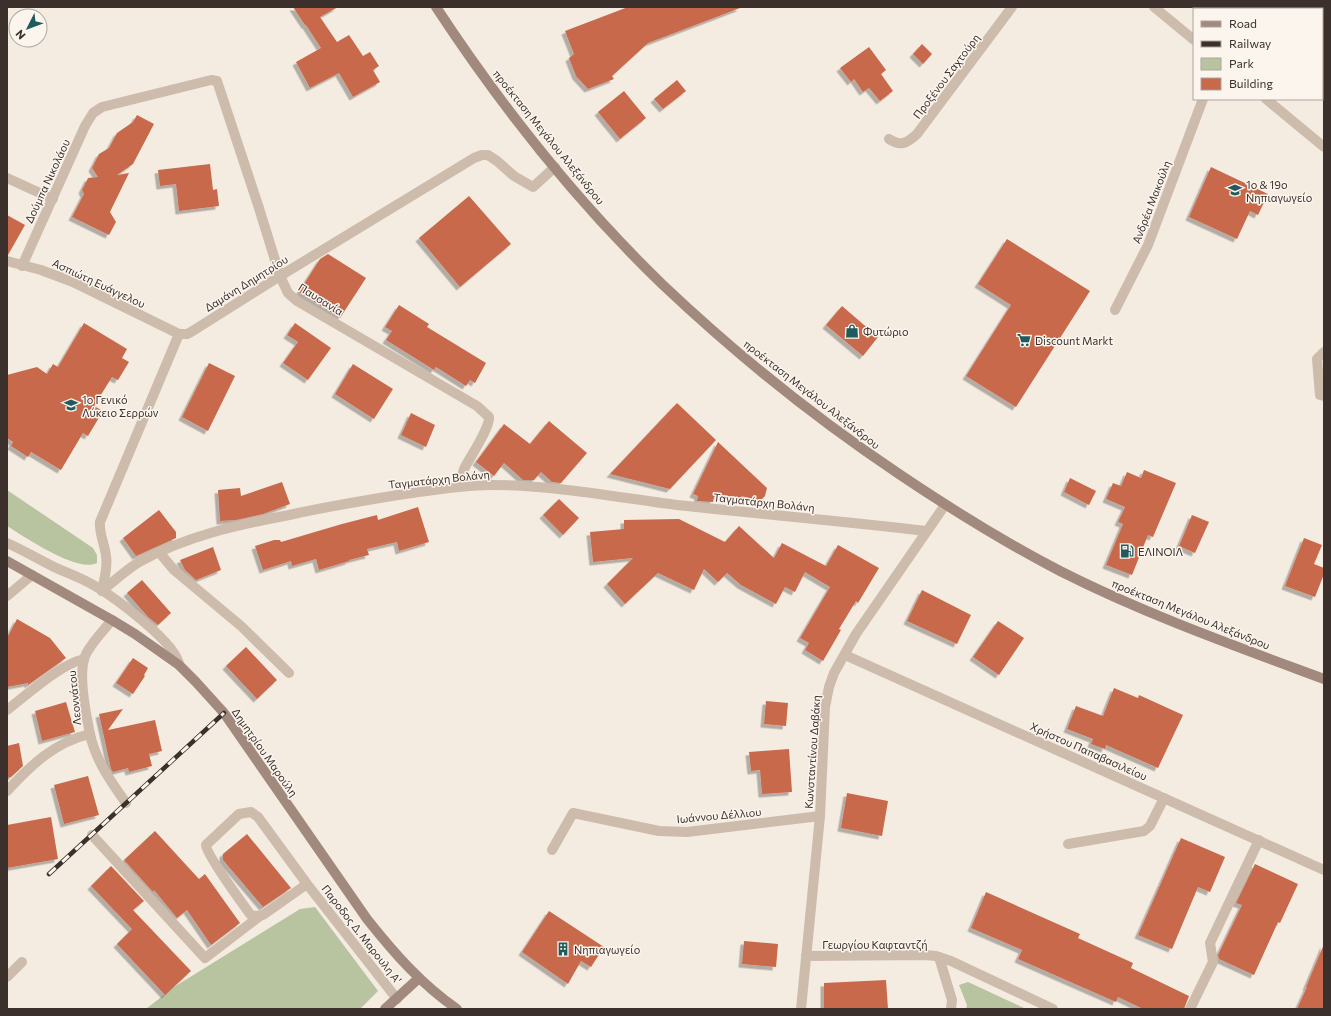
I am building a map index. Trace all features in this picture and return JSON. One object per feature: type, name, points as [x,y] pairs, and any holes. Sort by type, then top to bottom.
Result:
[{"type":"main road","name":"προέκταση Μεγάλου Αλεξάνδρου","points":[[436,7],[466,52],[522,127],[588,206],[647,268],[724,340],[780,387],[830,426],[944,505],[1020,550],[1062,572],[1168,620],[1324,679]]},
{"type":"main road","name":"Δημητρίου Μαρούλη","points":[[7,561],[112,620],[155,648],[178,665],[196,682],[224,713],[367,919],[389,947],[419,978],[441,998],[457,1009]]},
{"type":"main road","points":[[385,1009],[419,978]]},
{"type":"street","name":"Προξένου Σαχτούρη","points":[[889,139],[895,143],[905,142],[917,134],[1012,7]]},
{"type":"street","points":[[1154,7],[1193,39]]},
{"type":"street","name":"Παυσανία","points":[[98,109],[115,102],[211,80],[217,81],[280,276],[288,293],[297,301],[477,406],[487,415],[489,421],[464,468],[459,487]]},
{"type":"street","name":"Ανδρέα Μακούλη","points":[[1115,310],[1148,245],[1203,100]]},
{"type":"street","points":[[1267,100],[1324,147]]},
{"type":"street","name":"Δούμπα Νικολάου","points":[[22,266],[85,126],[98,109]]},
{"type":"street","name":"Δαμάνη Δημητρίου","points":[[178,334],[187,334],[191,332],[474,158],[482,155],[488,155],[514,176],[533,187],[554,167]]},
{"type":"street","points":[[7,178],[52,198]]},
{"type":"street","name":"Ασπιώτη Ευάγγελου","points":[[7,261],[41,270],[73,282],[178,334]]},
{"type":"street","points":[[102,591],[107,563],[100,522],[178,334]]},
{"type":"street","points":[[1322,396],[1317,359],[1324,352]]},
{"type":"street","name":"Ταγματάρχη Βολάνη","points":[[102,591],[131,568],[159,552],[204,534],[337,505],[459,487],[489,485],[526,486],[757,514],[926,531]]},
{"type":"street","name":"Κωνσταντίνου Δαβάκη","points":[[801,1009],[820,816],[826,700],[834,673],[864,622],[944,505]]},
{"type":"street","points":[[7,543],[86,581],[102,591],[140,619],[163,640],[176,655],[178,665]]},
{"type":"street","points":[[159,552],[174,570],[241,626],[289,673]]},
{"type":"street","points":[[7,596],[32,575]]},
{"type":"street","name":"Λεοννάτου","points":[[112,620],[89,649],[84,659],[82,667],[82,684],[92,742],[100,761],[126,803]]},
{"type":"street","name":"Χρήστου Παπαβασιλείου","points":[[845,654],[1324,870]]},
{"type":"street","name":"Λεοννάτου","points":[[7,710],[62,669],[76,661],[84,659]]},
{"type":"street","name":"Λεοννάτου","points":[[7,791],[44,755],[67,742],[90,734]]},
{"type":"street","points":[[1068,844],[1144,831],[1150,826],[1164,798]]},
{"type":"street","name":"Παροδος Δ. Μαρουλη Α'","points":[[307,884],[267,912],[260,916],[253,916],[250,914],[206,848],[207,843],[239,814],[251,812],[261,820],[307,884],[397,999]]},
{"type":"street","name":"Ιωάννου Δέλλιου","points":[[552,850],[573,813],[659,831],[687,832],[820,816]]},
{"type":"street","points":[[92,835],[205,958],[260,916]]},
{"type":"street","points":[[1190,1009],[1212,962],[1210,943],[1259,840]]},
{"type":"street","name":"Γεωργίου Καφταντζή","points":[[806,956],[926,955],[939,957],[951,961],[1053,1009]]},
{"type":"street","points":[[939,957],[952,1000],[951,1009]]},
{"type":"street","points":[[7,977],[22,962]]},
{"type":"green space","points":[[7,490],[93,548],[97,555],[97,563],[88,565],[64,559],[7,526]]},
{"type":"green space","points":[[315,907],[378,991],[360,1009],[146,1009],[174,987],[300,909]]},
{"type":"green space","points":[[968,982],[1026,1009],[966,1009],[967,1005],[959,985]]},
{"type":"building","points":[[293,7],[338,7],[320,17],[337,42],[349,35],[363,56],[370,52],[379,66],[373,70],[380,82],[353,97],[339,73],[310,88],[296,62],[321,48]]},
{"type":"building","points":[[628,7],[740,8],[648,43],[612,76],[614,79],[588,89],[576,76],[569,58],[574,54],[565,31]]},
{"type":"building","points":[[922,44],[932,54],[923,64],[913,54]]},
{"type":"building","points":[[869,47],[886,70],[881,74],[893,91],[880,101],[869,88],[863,92],[854,79],[851,82],[840,68]]},
{"type":"building","points":[[677,80],[686,91],[663,109],[654,99]]},
{"type":"building","points":[[624,91],[646,118],[620,139],[598,112]]},
{"type":"building","points":[[137,115],[154,124],[133,164],[117,175],[129,173],[110,212],[116,222],[109,235],[72,217],[84,194],[82,190],[88,178],[98,177],[92,168],[99,154],[109,148],[117,133],[133,122]]},
{"type":"building","points":[[210,164],[213,190],[217,189],[219,206],[179,211],[176,184],[160,186],[158,170]]},
{"type":"building","points":[[1211,167],[1268,194],[1258,215],[1250,211],[1237,239],[1189,217]]},
{"type":"building","points":[[469,196],[511,244],[460,287],[419,238]]},
{"type":"building","points":[[7,215],[25,225],[8,255],[7,255]]},
{"type":"building","name":"Discount Markt","points":[[1007,239],[1090,291],[1016,407],[966,376],[1011,305],[978,284]]},
{"type":"building","points":[[328,254],[366,278],[340,318],[299,292],[320,259]]},
{"type":"building","points":[[399,305],[429,324],[427,327],[486,363],[475,383],[470,380],[466,386],[436,367],[434,370],[386,340],[392,331],[385,327]]},
{"type":"building","name":"Φυτώριο","points":[[842,306],[878,337],[863,356],[826,325]]},
{"type":"building","points":[[84,323],[127,349],[122,358],[129,362],[118,380],[112,377],[94,406],[103,411],[88,436],[83,433],[61,470],[31,452],[28,457],[11,446],[13,442],[7,438],[7,375],[37,367],[47,374],[53,364],[58,367]]},
{"type":"building","points":[[295,323],[331,348],[308,380],[283,363],[298,342],[287,335]]},
{"type":"building","points":[[209,363],[235,376],[208,431],[182,417]]},
{"type":"building","points":[[353,364],[393,389],[374,419],[335,394]]},
{"type":"building","points":[[677,403],[716,440],[670,489],[610,474]]},
{"type":"building","points":[[411,413],[435,425],[426,447],[401,435]]},
{"type":"building","points":[[549,421],[587,453],[561,483],[552,482],[541,472],[534,480],[523,480],[504,463],[494,476],[476,462],[504,424],[530,444]]},
{"type":"building","points":[[718,442],[767,488],[765,496],[760,501],[742,496],[739,499],[715,493],[713,502],[697,501],[698,496],[693,494]]},
{"type":"building","points":[[1144,470],[1176,483],[1153,537],[1148,535],[1132,575],[1106,565],[1123,524],[1118,522],[1125,507],[1106,499],[1113,483],[1121,486],[1127,472],[1141,478]]},
{"type":"building","points":[[1070,478],[1096,491],[1089,505],[1064,492]]},
{"type":"building","points":[[282,482],[290,504],[263,514],[236,520],[220,521],[218,490],[240,488],[241,496]]},
{"type":"building","points":[[559,499],[579,518],[563,535],[543,515]]},
{"type":"building","points":[[418,507],[429,542],[399,551],[397,542],[367,549],[369,555],[319,570],[316,559],[292,566],[291,561],[263,570],[255,546],[274,540],[280,540],[281,542],[377,515],[378,520]]},
{"type":"building","points":[[159,510],[176,532],[176,538],[136,556],[123,538]]},
{"type":"building","points":[[1192,515],[1209,522],[1195,553],[1179,546]]},
{"type":"building","points":[[679,519],[725,542],[739,526],[774,558],[782,543],[826,566],[838,545],[879,568],[858,603],[856,601],[839,629],[841,630],[823,661],[805,650],[809,643],[800,638],[830,587],[805,572],[795,592],[785,587],[776,604],[741,585],[727,573],[718,582],[704,569],[694,590],[658,573],[625,604],[607,584],[633,558],[593,562],[590,532],[624,529],[624,520]]},
{"type":"building","points":[[1304,538],[1322,545],[1314,564],[1324,568],[1324,574],[1315,597],[1285,586]]},
{"type":"building","points":[[213,547],[221,570],[196,580],[185,570],[180,560]]},
{"type":"building","points":[[142,580],[171,613],[158,625],[148,617],[127,593]]},
{"type":"building","points":[[922,590],[971,615],[957,644],[907,621]]},
{"type":"building","points":[[17,619],[50,638],[66,658],[28,685],[28,683],[7,687],[7,638]]},
{"type":"building","points":[[998,621],[1024,638],[999,675],[973,657]]},
{"type":"building","points":[[246,647],[277,680],[257,699],[226,666]]},
{"type":"building","points":[[133,658],[148,668],[144,675],[145,676],[133,694],[116,683]]},
{"type":"building","points":[[1114,688],[1138,698],[1139,695],[1183,715],[1158,768],[1106,745],[1105,749],[1091,744],[1093,739],[1067,729],[1076,706],[1103,716]]},
{"type":"building","points":[[766,701],[788,703],[786,726],[764,724]]},
{"type":"building","points":[[66,702],[75,732],[42,741],[35,711]]},
{"type":"building","points":[[123,709],[108,730],[155,720],[162,751],[149,754],[152,766],[129,772],[128,768],[113,772],[111,769],[99,714]]},
{"type":"building","points":[[19,743],[23,766],[11,777],[7,778],[7,746]]},
{"type":"building","points":[[789,749],[792,792],[762,794],[760,770],[751,771],[749,752]]},
{"type":"building","points":[[88,776],[99,815],[64,824],[54,785]]},
{"type":"building","points":[[847,793],[888,801],[882,836],[841,828]]},
{"type":"building","points":[[51,817],[58,859],[7,868],[7,825]]},
{"type":"building","points":[[155,831],[199,879],[205,874],[240,923],[211,945],[187,910],[177,918],[154,890],[153,892],[124,860]]},
{"type":"building","points":[[247,834],[291,888],[263,907],[223,860],[223,854]]},
{"type":"building","points":[[1181,838],[1225,857],[1210,892],[1198,887],[1172,949],[1138,935]]},
{"type":"building","points":[[1255,864],[1298,884],[1280,923],[1278,922],[1254,975],[1219,959],[1218,955],[1242,905],[1236,903]]},
{"type":"building","points":[[111,866],[144,901],[133,910],[191,971],[165,995],[117,944],[132,929],[91,886]]},
{"type":"building","points":[[986,892],[1080,934],[1078,938],[1133,963],[1131,968],[1189,996],[1184,1009],[1143,1009],[1118,997],[1116,1002],[1018,959],[1022,950],[971,928]]},
{"type":"building","name":"Νηπιαγωγείο","points":[[549,911],[604,947],[591,967],[581,961],[568,984],[522,952]]},
{"type":"building","points":[[744,941],[778,944],[776,967],[742,964]]},
{"type":"building","points":[[1324,944],[1324,1009],[1297,1009],[1307,987]]},
{"type":"building","points":[[886,980],[888,1009],[824,1009],[824,983]]},
{"type":"railway","points":[[49,874],[224,713]]},
{"type":"place","name":"1ο & 19ο Νηπιαγωγείο","points":[[1235,190]]},
{"type":"place","name":"Φυτώριο","points":[[852,331]]},
{"type":"place","name":"Discount Markt","points":[[1024,340]]},
{"type":"place","name":"1ο Γενικό Λύκειο Σερρών","points":[[71,405]]},
{"type":"place","name":"ΕΛΙΝΟΙΛ","points":[[1127,551]]},
{"type":"place","name":"Νηπιαγωγείο","points":[[563,949]]}]
